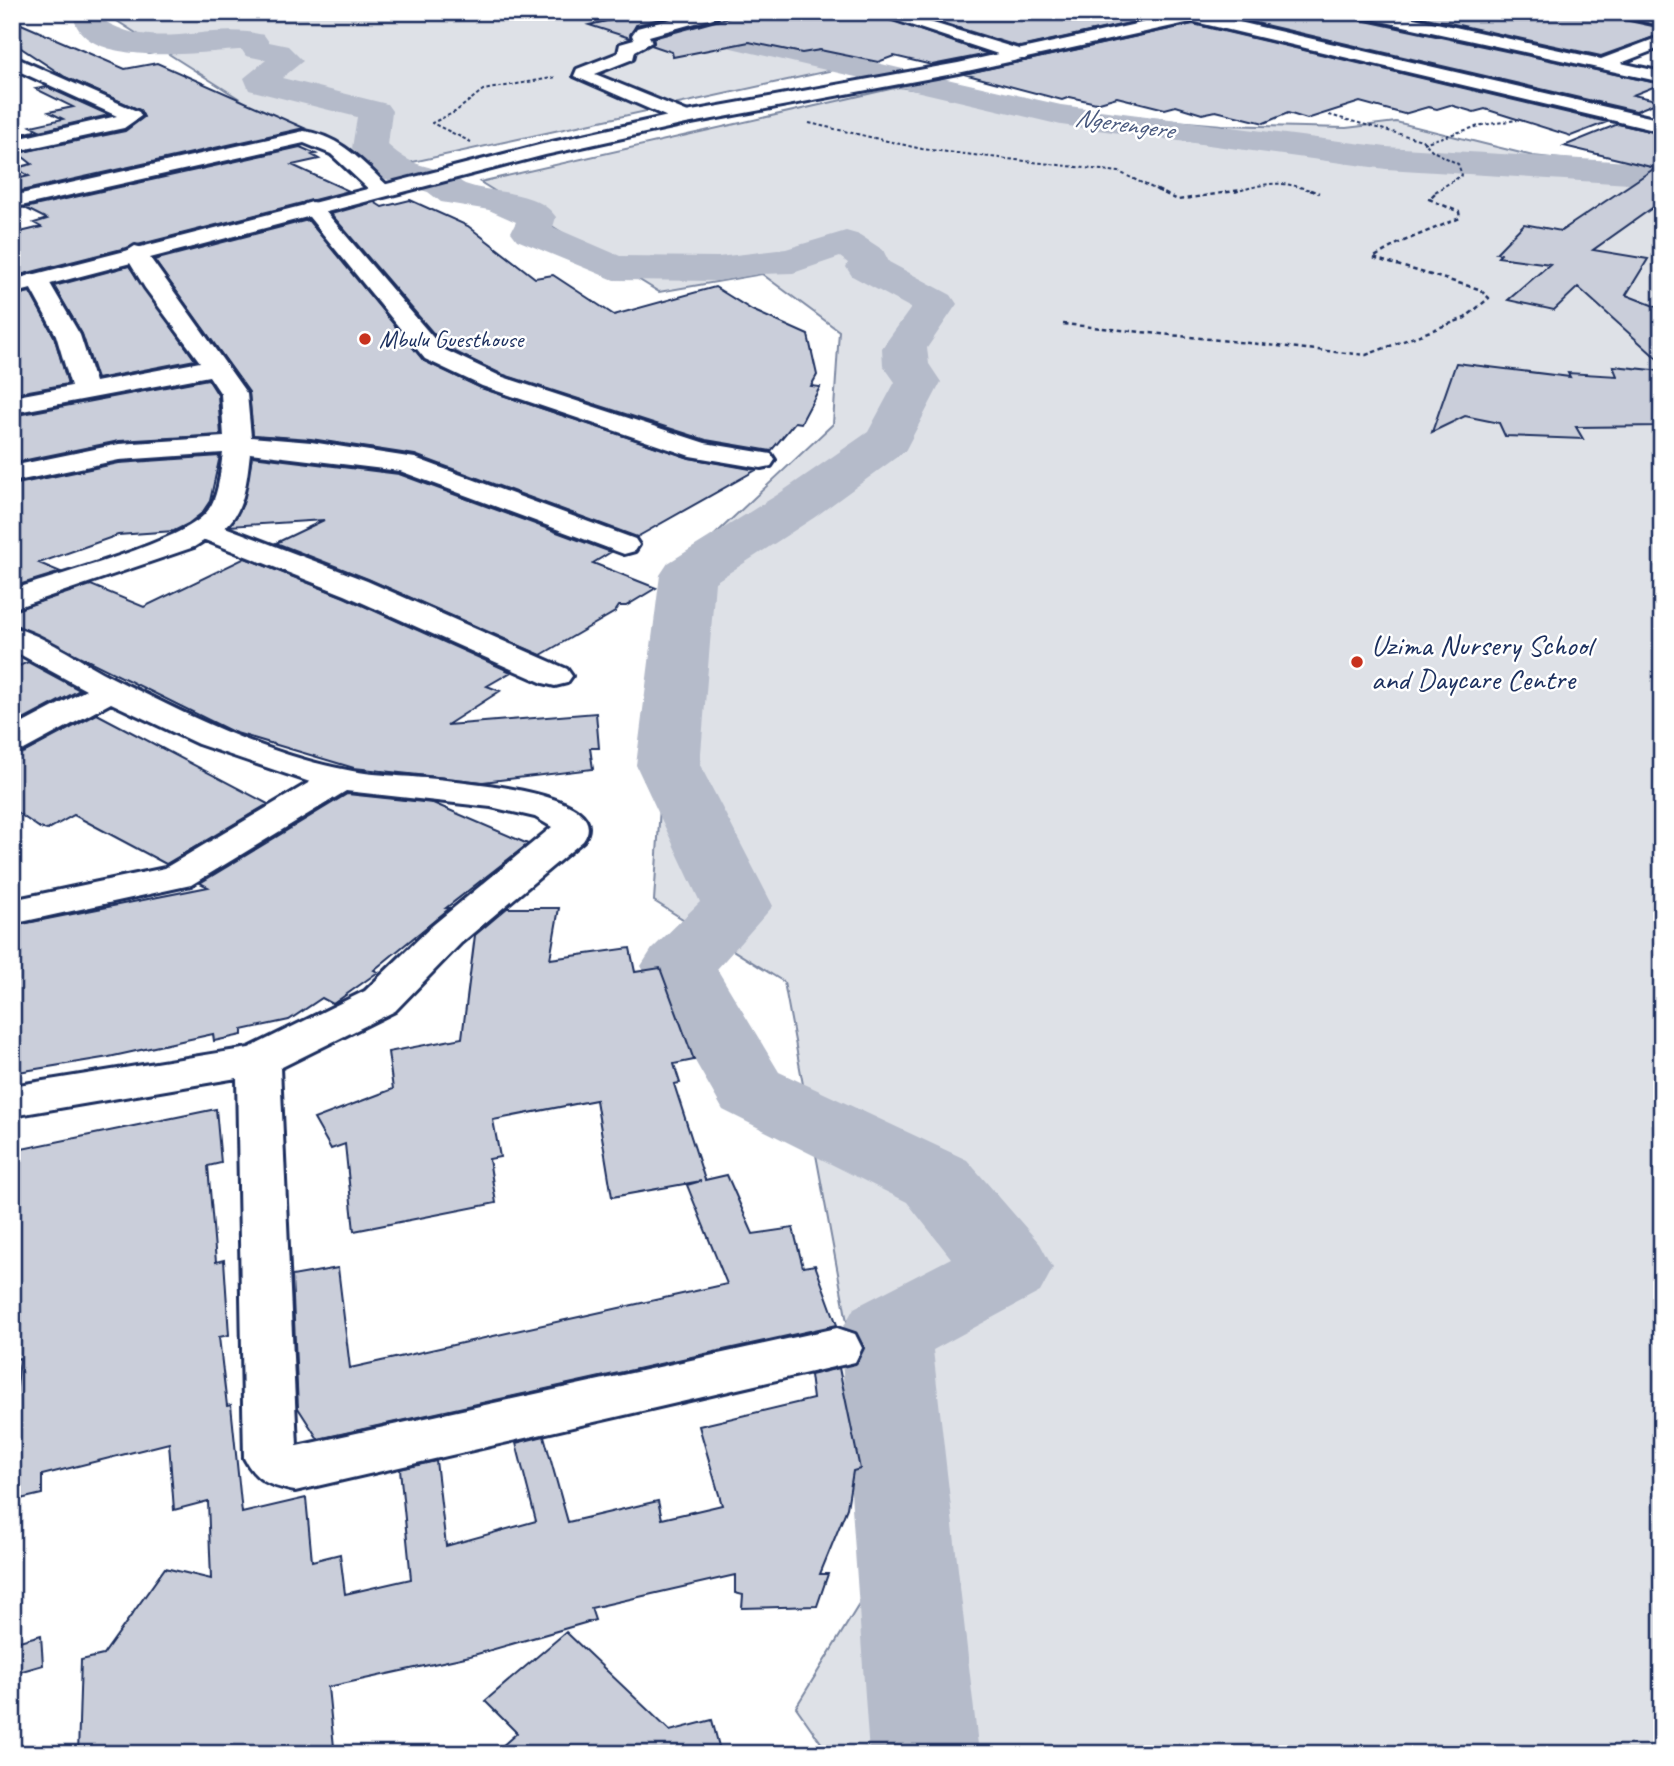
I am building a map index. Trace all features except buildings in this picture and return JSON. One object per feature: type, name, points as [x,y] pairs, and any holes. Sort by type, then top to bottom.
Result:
[{"type":"street","points":[[879,12],[1019,55]]},
{"type":"street","points":[[1174,12],[1662,126]]},
{"type":"street","points":[[12,287],[480,165],[686,118],[958,68],[1214,12]]},
{"type":"street","points":[[1362,12],[1662,77]]},
{"type":"street","points":[[1620,12],[1662,20]]},
{"type":"street","points":[[686,118],[583,76],[583,73],[627,55],[626,48],[643,42],[640,35],[643,33],[708,13],[730,13]]},
{"type":"street","points":[[912,22],[946,15]]},
{"type":"street","points":[[1577,74],[1662,40]]},
{"type":"street","points":[[12,61],[132,116],[117,124],[12,146]]},
{"type":"street","points":[[1526,93],[1551,83]]},
{"type":"street","points":[[12,202],[304,137],[318,139],[344,153],[382,191]]},
{"type":"street","points":[[312,208],[434,354],[491,381],[700,450],[761,460]]},
{"type":"street","points":[[12,600],[159,550],[205,530],[223,511],[231,490],[238,444],[234,394],[153,283],[135,253]]},
{"type":"street","points":[[37,280],[68,335],[86,393]]},
{"type":"street","points":[[12,405],[216,367]]},
{"type":"street","points":[[12,474],[119,452],[238,444],[311,450],[405,464],[624,545]]},
{"type":"street","points":[[205,530],[356,588],[555,676]]},
{"type":"street","points":[[12,637],[109,691],[205,737],[340,780],[526,802],[559,813],[571,822],[570,833],[447,934],[380,1001],[258,1061],[188,1070],[12,1101]]},
{"type":"street","points":[[12,743],[109,691]]},
{"type":"street","points":[[12,912],[177,877],[340,780]]},
{"type":"street","points":[[258,1061],[271,1458],[281,1466],[295,1469],[837,1348]]},
{"type":"path","points":[[480,165],[472,150],[474,144],[438,128],[432,123],[435,119],[454,112],[483,90],[583,73]]},
{"type":"path","points":[[1063,324],[1366,355],[1465,318],[1489,298],[1485,293],[1442,277],[1373,258],[1432,228],[1460,218],[1459,212],[1429,200],[1430,195],[1462,176],[1456,162],[1401,133],[1329,115]]},
{"type":"path","points":[[1423,143],[1482,125],[1520,119]]},
{"type":"path","points":[[806,122],[959,155],[1119,172],[1178,200],[1234,192],[1268,182],[1289,183],[1318,193]]},
{"type":"shaded area","points":[[103,12],[608,12],[723,41],[847,67],[358,174],[164,51],[149,54],[134,48],[153,44]]},
{"type":"shaded area","points":[[899,87],[1035,109],[1222,125],[1346,128],[1396,122],[1533,156],[1662,170],[1662,1754],[829,1754],[796,1707],[890,1554],[784,982],[654,901],[675,572],[833,424],[839,331],[762,274],[659,292],[480,182]]},
{"type":"waterway","points":[[88,12],[89,24],[105,34],[141,45],[180,46],[253,41],[257,49],[277,53],[287,61],[260,78],[261,83],[375,111],[370,148],[395,170],[441,184],[454,194],[497,200],[537,217],[531,232],[614,268],[718,269],[759,262],[793,261],[812,252],[846,243],[869,259],[867,267],[936,304],[904,348],[906,365],[918,382],[888,441],[796,506],[688,575],[668,765],[737,906],[678,966],[751,1091],[937,1181],[1009,1268],[886,1333],[924,1754]]},
{"type":"waterway","name":"Ngerengere","points":[[596,12],[680,27],[1061,115],[1386,158],[1662,175]]},
{"type":"place","name":"Mbulu Guesthouse","points":[[365,339]]},
{"type":"place","name":"Uzima Nursery School and Daycare Centre","points":[[1357,662]]}]
